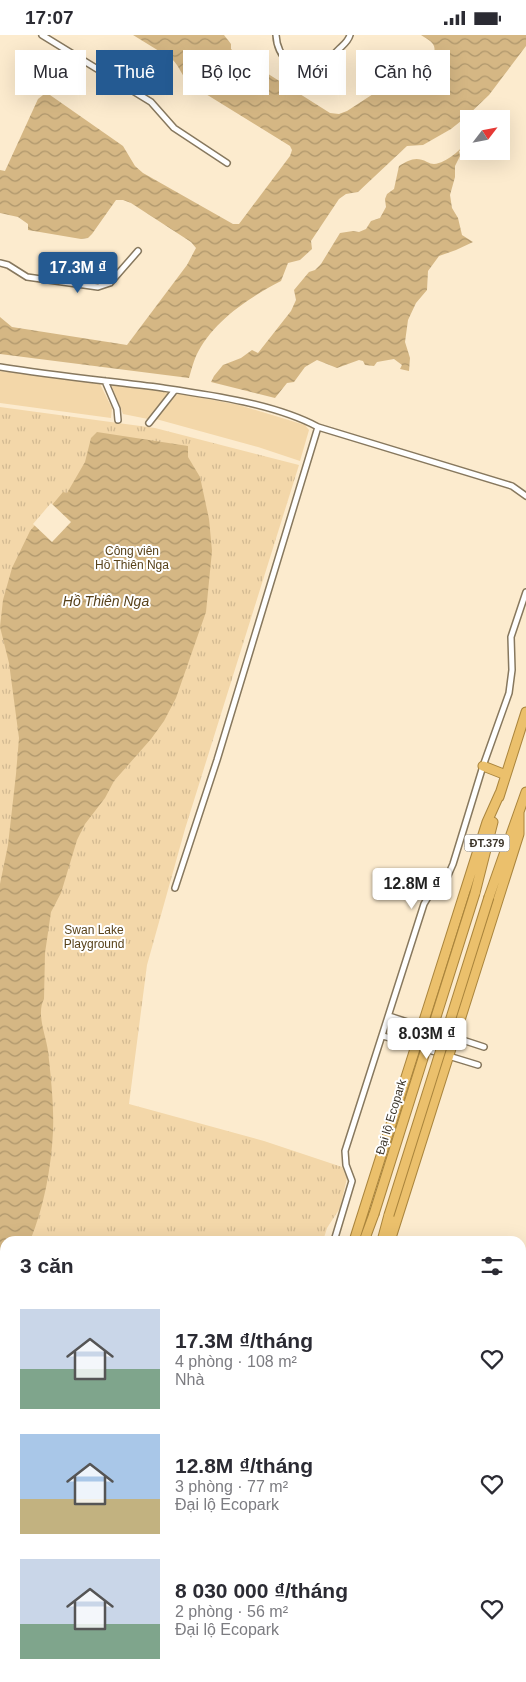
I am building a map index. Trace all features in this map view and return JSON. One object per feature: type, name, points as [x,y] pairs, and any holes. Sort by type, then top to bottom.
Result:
[{"type":"highway","name":"Đại lộ Ecopark","points":[[366,1236],[474,893],[500,793],[526,712]]},
{"type":"highway","points":[[483,767],[506,775]]},
{"type":"highway","name":"ĐT.379","points":[[383,1236],[489,897],[526,791]]},
{"type":"highway","points":[[356,1236],[487,821],[500,793]]},
{"type":"highway","points":[[392,1236],[519,834],[519,813]]},
{"type":"street","points":[[42,35],[151,102],[174,128],[227,163]]},
{"type":"street","points":[[276,35],[280,51],[286,60],[294,66],[311,70],[326,62],[347,41],[350,35]]},
{"type":"street","points":[[0,263],[8,265],[27,277],[98,287],[110,283],[138,251]]},
{"type":"street","points":[[0,367],[193,392],[249,403],[305,419],[318,427],[526,490]]},
{"type":"street","points":[[105,381],[117,409],[118,420]]},
{"type":"street","points":[[150,423],[176,390]]},
{"type":"street","points":[[175,888],[217,760],[318,427]]},
{"type":"street","points":[[512,486],[526,496]]},
{"type":"street","points":[[336,1236],[352,1181],[346,1165],[345,1151],[424,904],[431,892],[446,880],[453,864],[483,767],[509,693],[512,670],[511,637],[526,592]]},
{"type":"street","points":[[389,1016],[484,1047]]},
{"type":"street","points":[[383,1036],[478,1065]]},
{"type":"green space","points":[[0,371],[99,382],[112,408],[111,418],[0,403]]},
{"type":"green space","points":[[111,384],[169,392],[148,419],[123,414]]},
{"type":"green space","points":[[178,393],[239,405],[305,425],[309,430],[300,461],[258,447],[156,419]]},
{"type":"green space","name":"Công viên Hồ Thiên Nga","points":[[0,407],[155,428],[299,465],[185,829],[147,965],[129,1104],[264,1141],[342,1167],[347,1178],[340,1208],[327,1228],[325,1236],[0,1236]]},
{"type":"water","points":[[133,35],[224,35],[231,44],[232,50],[183,50],[183,75],[173,60],[173,50],[157,50]]},
{"type":"water","points":[[421,35],[526,35],[526,46],[489,95],[473,110],[460,110],[460,122],[423,145],[407,146],[358,192],[346,194],[339,199],[311,241],[312,249],[300,260],[288,263],[281,281],[244,303],[211,332],[196,356],[189,378],[0,354],[0,317],[12,327],[127,345],[187,265],[196,248],[191,242],[131,203],[123,200],[116,200],[92,234],[88,238],[81,239],[28,230],[28,224],[18,217],[0,213],[0,170],[5,171],[38,99],[43,95],[50,95],[123,146],[135,166],[143,173],[233,224],[239,224],[290,156],[292,150],[290,146],[207,95],[269,95],[269,75],[279,81],[279,95],[301,95],[330,113],[339,114],[347,111],[372,95],[450,95],[450,50],[434,50],[434,45]]},
{"type":"water","points":[[460,149],[460,156],[455,166],[455,177],[450,195],[452,208],[458,218],[462,235],[473,242],[439,256],[428,271],[427,290],[416,303],[408,320],[405,342],[410,358],[409,371],[400,369],[402,365],[394,359],[377,362],[374,366],[365,365],[363,361],[359,360],[337,368],[317,360],[305,367],[294,382],[287,383],[275,398],[211,382],[223,365],[241,358],[252,350],[258,353],[291,311],[296,300],[294,290],[309,272],[315,270],[321,264],[340,233],[359,232],[366,229],[371,221],[380,218],[386,207],[385,199],[387,194],[394,189],[399,166],[416,159],[432,164],[439,163]]},
{"type":"water","name":"Hồ Thiên Nga","points":[[97,432],[188,446],[188,457],[200,477],[209,519],[212,551],[206,612],[176,698],[164,721],[151,739],[114,781],[105,798],[85,824],[77,840],[61,893],[51,912],[45,953],[44,999],[41,1011],[48,1051],[53,1102],[49,1174],[32,1236],[0,1236],[0,884],[8,845],[19,738],[9,663],[0,627],[3,600],[12,568],[30,531],[63,492],[67,493],[85,462],[91,438]]},
{"type":"pier","points":[[51,503],[71,522],[52,542],[33,524]]},
{"type":"park label","name":"Swan Lake Playground","points":[[94,937]]}]
